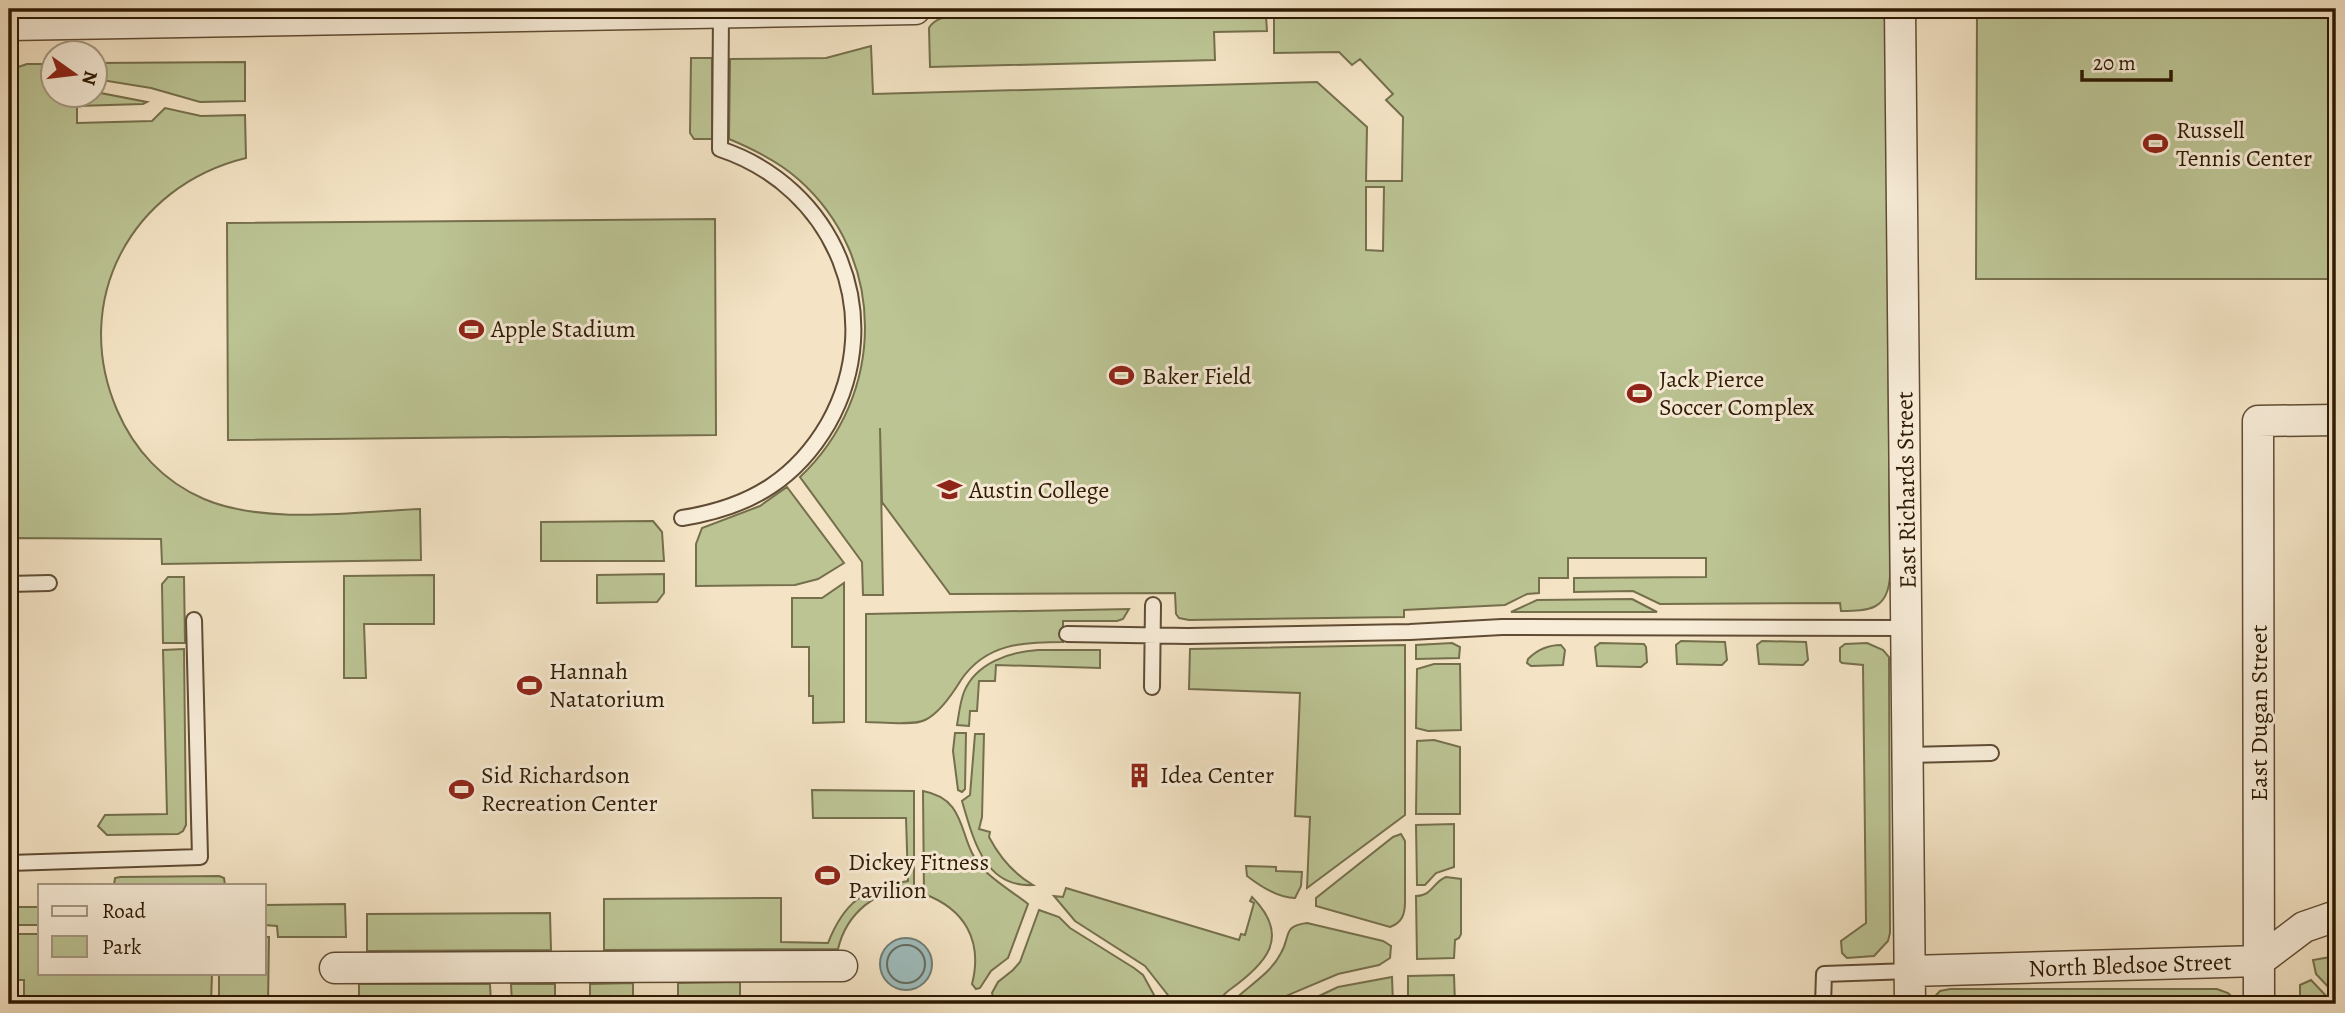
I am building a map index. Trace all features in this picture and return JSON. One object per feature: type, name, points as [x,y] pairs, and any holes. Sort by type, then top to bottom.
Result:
[{"type":"street","points":[[9,25],[915,9]]},
{"type":"street","name":"East Richards Street","points":[[1900,9],[1910,1004]]},
{"type":"street","name":"East Dugan Street","points":[[2259,1004],[2259,421],[2336,420]]},
{"type":"street","name":"North Bledsoe Street","points":[[1910,971],[2259,961],[2304,927],[2336,916]]},
{"type":"street","points":[[335,968],[842,966]]},
{"type":"lane","points":[[682,518],[710,513],[742,502],[772,485],[799,463],[824,432],[838,405],[848,376],[854,336],[846,276],[831,239],[820,222],[808,206],[778,178],[744,158],[720,149],[721,13]]},
{"type":"lane","points":[[9,584],[49,583]]},
{"type":"lane","points":[[1152,687],[1153,605]]},
{"type":"lane","points":[[9,863],[200,857],[194,620]]},
{"type":"lane","points":[[1067,634],[1410,632],[1502,627],[1907,628]]},
{"type":"lane","points":[[1908,755],[1991,753]]},
{"type":"lane","points":[[1823,1004],[1824,974],[1910,971]]},
{"type":"green space","points":[[1261,9],[1266,16],[1267,31],[1214,32],[1215,60],[930,67],[929,28],[939,19],[962,12]]},
{"type":"green space","points":[[1282,9],[1879,9],[1886,26],[1890,576],[1881,602],[1868,609],[1841,611],[1840,603],[1660,604],[1633,591],[1574,592],[1574,578],[1706,577],[1706,558],[1568,558],[1568,578],[1539,578],[1539,593],[1527,594],[1505,605],[1404,610],[1404,617],[1189,620],[1179,618],[1176,614],[1175,593],[950,594],[882,502],[880,428],[883,595],[863,595],[862,562],[800,477],[828,444],[849,407],[861,368],[865,327],[861,287],[848,247],[827,211],[798,179],[782,167],[729,139],[730,59],[826,58],[871,46],[873,94],[1317,82],[1367,127],[1366,181],[1402,181],[1403,117],[1386,100],[1393,94],[1360,59],[1352,65],[1339,52],[1274,53],[1274,19]],"holes":[[[1366,187],[1384,187],[1383,251],[1366,250]]]},
{"type":"green space","name":"Russell Tennis Center","points":[[1977,9],[2336,9],[2336,279],[1976,279]]},
{"type":"green space","points":[[691,58],[712,58],[712,139],[694,139],[690,133]]},
{"type":"green space","points":[[245,62],[245,101],[200,102],[151,88],[108,81],[108,63]]},
{"type":"green space","points":[[27,64],[38,64],[38,108],[77,108],[77,123],[152,121],[165,108],[201,116],[245,115],[246,158],[206,172],[171,194],[142,221],[121,254],[107,290],[101,329],[104,369],[117,410],[141,451],[163,474],[189,492],[228,507],[254,512],[310,515],[420,509],[421,560],[162,564],[161,539],[13,538],[13,563],[9,570],[9,70]]},
{"type":"green space","points":[[108,94],[147,102],[108,105]]},
{"type":"green space","name":"Apple Stadium","points":[[715,219],[716,435],[228,440],[227,223]]},
{"type":"green space","points":[[787,487],[844,563],[818,579],[795,585],[696,586],[696,544],[702,528],[760,506]]},
{"type":"green space","points":[[653,521],[662,532],[664,561],[541,561],[541,522]]},
{"type":"green space","points":[[664,574],[664,593],[657,602],[597,603],[597,575]]},
{"type":"green space","points":[[434,575],[434,624],[364,624],[366,678],[344,678],[344,576]]},
{"type":"green space","points":[[168,577],[184,577],[185,643],[163,643],[162,584]]},
{"type":"green space","points":[[844,583],[844,722],[813,723],[813,696],[809,696],[809,647],[792,647],[792,598],[822,598]]},
{"type":"green space","points":[[1632,599],[1657,612],[1511,612],[1537,600]]},
{"type":"green space","points":[[9,602],[13,607],[14,830],[9,836]]},
{"type":"green space","points":[[1129,609],[1123,619],[1117,621],[1063,621],[1063,642],[1020,644],[982,658],[961,680],[941,708],[925,720],[905,723],[866,722],[866,614]]},
{"type":"green space","points":[[1681,641],[1725,642],[1727,660],[1722,665],[1677,664],[1676,645]]},
{"type":"green space","points":[[1762,641],[1806,642],[1808,660],[1803,665],[1759,664],[1757,645]]},
{"type":"green space","points":[[1452,643],[1460,647],[1459,658],[1416,659],[1416,645]]},
{"type":"green space","points":[[1600,643],[1644,644],[1647,662],[1641,667],[1597,666],[1595,647]]},
{"type":"green space","points":[[1867,643],[1883,650],[1889,657],[1890,933],[1888,941],[1874,956],[1847,958],[1842,953],[1841,941],[1866,923],[1863,665],[1842,663],[1840,648],[1845,644]]},
{"type":"green space","points":[[1405,645],[1405,815],[1307,888],[1310,817],[1295,816],[1300,693],[1189,689],[1190,649]]},
{"type":"green space","points":[[1561,645],[1565,650],[1563,665],[1531,666],[1527,663],[1528,659],[1539,651]]},
{"type":"green space","points":[[184,649],[186,825],[178,834],[107,835],[98,826],[105,815],[167,814],[163,650]]},
{"type":"green space","points":[[1038,650],[1100,650],[1100,668],[996,665],[995,681],[979,681],[977,711],[970,711],[969,726],[957,725],[964,692],[977,673],[985,666],[1005,657]]},
{"type":"green space","points":[[1434,664],[1460,664],[1461,730],[1428,731],[1416,728],[1417,669]]},
{"type":"green space","points":[[955,733],[966,733],[965,789],[962,792],[958,790],[953,751]]},
{"type":"green space","points":[[975,734],[984,734],[982,817],[979,829],[990,832],[989,837],[1002,858],[1033,885],[1016,884],[1003,878],[983,858],[976,845],[962,801],[970,795]]},
{"type":"green space","points":[[1434,740],[1460,747],[1460,814],[1416,814],[1417,741]]},
{"type":"green space","points":[[812,790],[914,791],[914,892],[888,893],[865,905],[848,925],[838,949],[604,950],[604,899],[781,898],[781,942],[828,943],[841,917],[858,899],[879,888],[908,881],[906,818],[813,818]]},
{"type":"green space","points":[[923,791],[949,803],[961,823],[975,859],[984,870],[1028,904],[1008,958],[991,971],[980,988],[976,989],[972,984],[975,954],[968,928],[950,908],[924,894]]},
{"type":"green space","points":[[1454,824],[1454,867],[1436,873],[1425,885],[1417,885],[1416,825]]},
{"type":"green space","points":[[1401,834],[1405,841],[1405,906],[1402,918],[1397,923],[1390,927],[1316,906],[1316,898],[1393,837]]},
{"type":"green space","points":[[1246,866],[1276,867],[1276,871],[1302,872],[1301,886],[1295,898],[1276,894],[1247,876]]},
{"type":"green space","points":[[219,876],[224,878],[225,884],[114,884],[115,878]]},
{"type":"green space","points":[[1446,877],[1461,879],[1461,934],[1455,940],[1454,958],[1417,959],[1416,896],[1426,894]]},
{"type":"green space","points":[[9,881],[14,889],[15,907],[38,907],[38,925],[9,925]]},
{"type":"green space","points":[[1066,888],[1239,940],[1241,934],[1245,935],[1254,903],[1250,901],[1252,897],[1264,911],[1270,925],[1272,937],[1269,949],[1253,971],[1217,1002],[1175,1004],[1145,966],[1075,921],[1054,896],[1063,897]]},
{"type":"green space","points":[[345,904],[346,937],[278,937],[277,926],[266,925],[266,905]]},
{"type":"green space","points":[[1039,910],[1059,917],[1070,928],[1143,975],[1159,1004],[995,1004],[992,993],[998,982],[1020,962]]},
{"type":"green space","points":[[550,913],[551,950],[367,951],[367,914]]},
{"type":"green space","points":[[1307,923],[1383,941],[1391,946],[1390,958],[1379,965],[1338,974],[1267,1004],[1230,1004],[1271,968],[1284,947],[1290,929]]},
{"type":"green space","points":[[9,934],[38,934],[38,974],[212,974],[211,1004],[24,1004],[24,980],[9,980]]},
{"type":"green space","points":[[266,937],[269,937],[268,1004],[219,1004],[219,974],[266,974]]},
{"type":"green space","points":[[2336,956],[2336,990],[2332,991],[2316,974],[2313,960]]},
{"type":"green space","points":[[1454,975],[1455,1004],[1408,1004],[1408,976]]},
{"type":"green space","points":[[1392,977],[1393,1004],[1302,1004],[1338,987]]},
{"type":"green space","points":[[2311,980],[2329,999],[2336,998],[2336,1004],[2300,1004],[2300,985]]},
{"type":"green space","points":[[740,982],[740,1004],[678,1004],[678,983]]},
{"type":"green space","points":[[633,983],[633,1004],[590,1004],[590,984]]},
{"type":"green space","points":[[359,984],[490,984],[491,1004],[359,1004]]},
{"type":"green space","points":[[511,984],[555,984],[555,1004],[512,1004]]},
{"type":"green space","points":[[2217,989],[2228,993],[2240,1004],[1928,1004],[1940,991]]},
{"type":"water","points":[[906,938],[916,940],[924,946],[930,954],[930,974],[924,982],[916,988],[906,990],[896,988],[888,982],[882,974],[880,964],[882,954],[888,946],[896,940]]},
{"type":"place","name":"Russell Tennis Center","points":[[2156,144]]},
{"type":"place","name":"Apple Stadium","points":[[471,329]]},
{"type":"place","name":"Baker Field","points":[[1122,376]]},
{"type":"place","name":"Jack Pierce Soccer Complex","points":[[1639,393]]},
{"type":"place","name":"Austin College","points":[[949,490]]},
{"type":"place","name":"Hannah Natatorium","points":[[529,685]]},
{"type":"place","name":"Idea Center","points":[[1140,775]]},
{"type":"place","name":"Sid Richardson Recreation Center","points":[[461,789]]},
{"type":"place","name":"Dickey Fitness Pavilion","points":[[828,876]]}]
